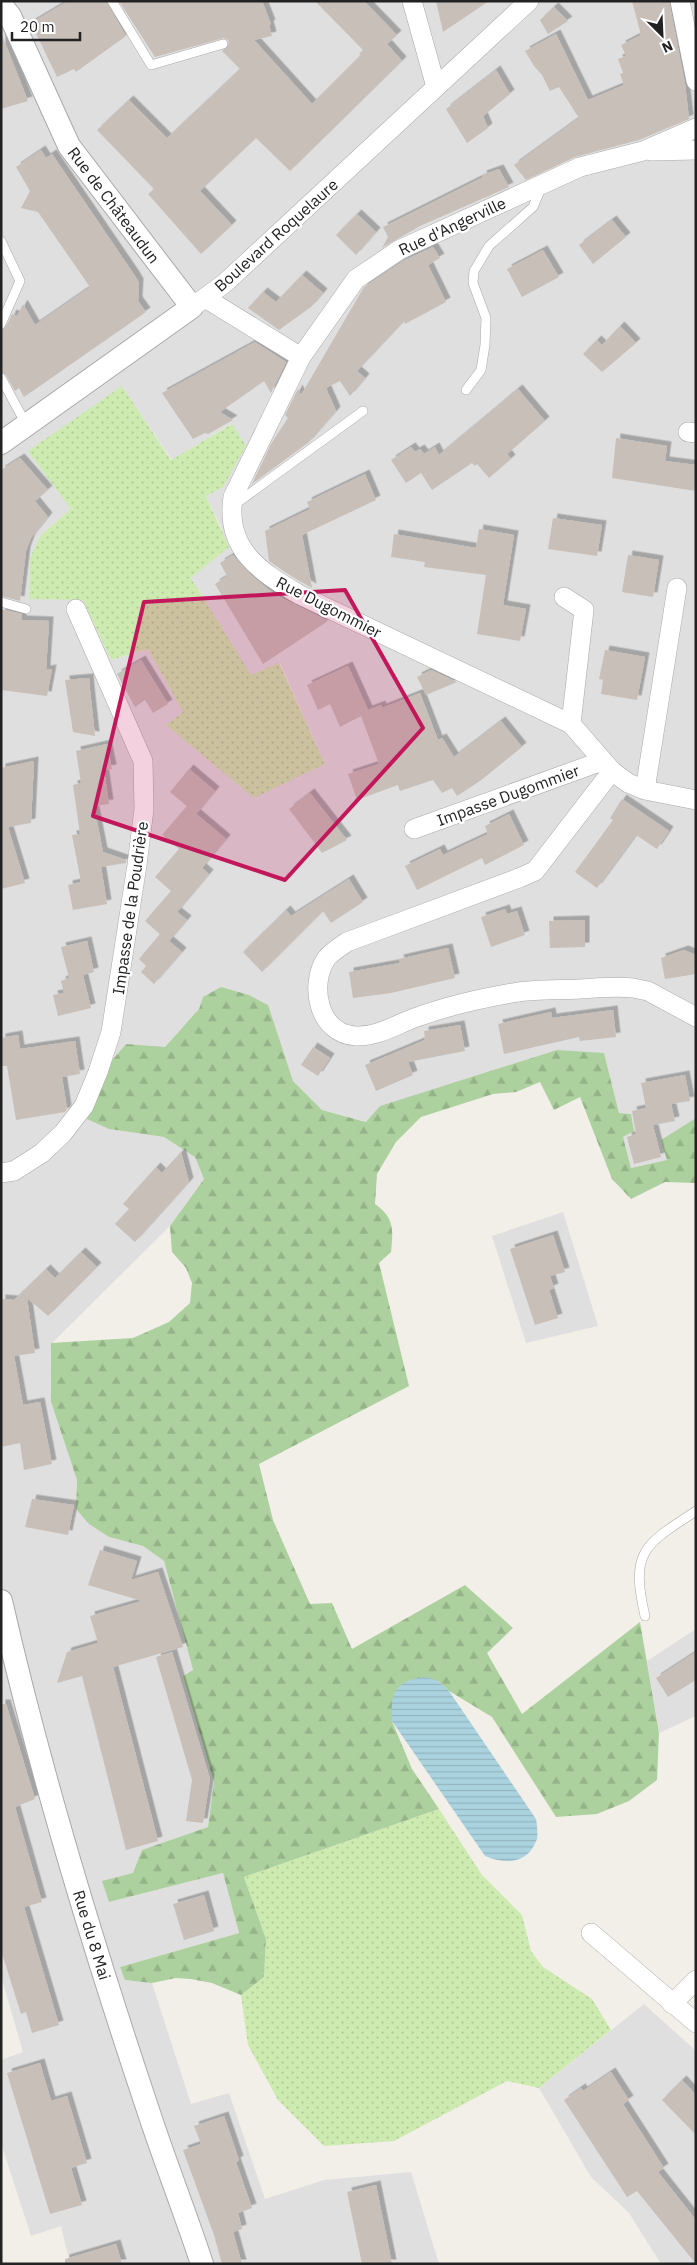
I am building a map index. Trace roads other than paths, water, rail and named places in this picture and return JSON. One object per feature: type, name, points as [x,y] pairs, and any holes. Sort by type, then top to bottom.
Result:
[{"type":"street","points":[[412,1],[436,87]]},
{"type":"street","name":"Boulevard Roquelaure","points":[[1,443],[225,284],[529,1]]},
{"type":"street","points":[[680,1],[695,71]]},
{"type":"street","name":"Rue de Châteaudun","points":[[8,6],[69,146],[198,302]]},
{"type":"street","name":"Rue d'Angerville","points":[[301,357],[356,279],[400,250],[543,183],[580,168],[643,151],[696,128]]},
{"type":"street","name":"Rue d'Angerville","points":[[643,151],[696,150]]},
{"type":"street","points":[[198,302],[301,357]]},
{"type":"street","name":"Rue Dugommier","points":[[301,357],[233,497],[231,508],[234,536],[240,548],[270,577],[300,595],[571,724],[607,766],[628,783],[645,790],[696,800]]},
{"type":"street","points":[[645,790],[677,588]]},
{"type":"street","points":[[564,597],[584,610],[571,724]]},
{"type":"street","name":"Impasse de la Poudrière","points":[[1,1173],[14,1171],[42,1153],[63,1134],[84,1106],[111,1032],[137,865],[144,809],[143,761],[76,609]]},
{"type":"street","points":[[607,766],[534,871],[347,942],[327,957],[320,972],[316,990],[319,1006],[326,1018],[338,1030],[352,1036],[371,1036],[420,1016],[513,993],[542,991],[633,988],[648,991],[696,1017]]},
{"type":"street","name":"Impasse Dugommier","points":[[414,829],[607,766]]},
{"type":"street","name":"Rue du 8 Mai","points":[[1,1600],[46,1777],[94,1942],[148,2110],[202,2264]]},
{"type":"street","points":[[592,1933],[696,2024]]},
{"type":"street","points":[[672,2004],[696,1980]]},
{"type":"lane","points":[[112,1],[151,65],[223,44]]},
{"type":"lane","points":[[466,390],[481,370],[485,345],[486,318],[473,283],[474,271],[488,246],[533,207],[543,183]]},
{"type":"lane","points":[[1,241],[20,281],[1,324]]},
{"type":"lane","points":[[1,378],[26,424]]},
{"type":"lane","points":[[231,508],[363,411]]},
{"type":"lane","points":[[1,602],[26,609]]},
{"type":"lane","points":[[645,1616],[640,1596],[639,1564],[649,1545],[662,1533],[696,1511]]},
{"type":"water","points":[[426,1677],[438,1681],[449,1691],[536,1819],[537,1839],[533,1847],[522,1858],[501,1861],[485,1856],[392,1721],[392,1702],[397,1689],[408,1681]]}]
